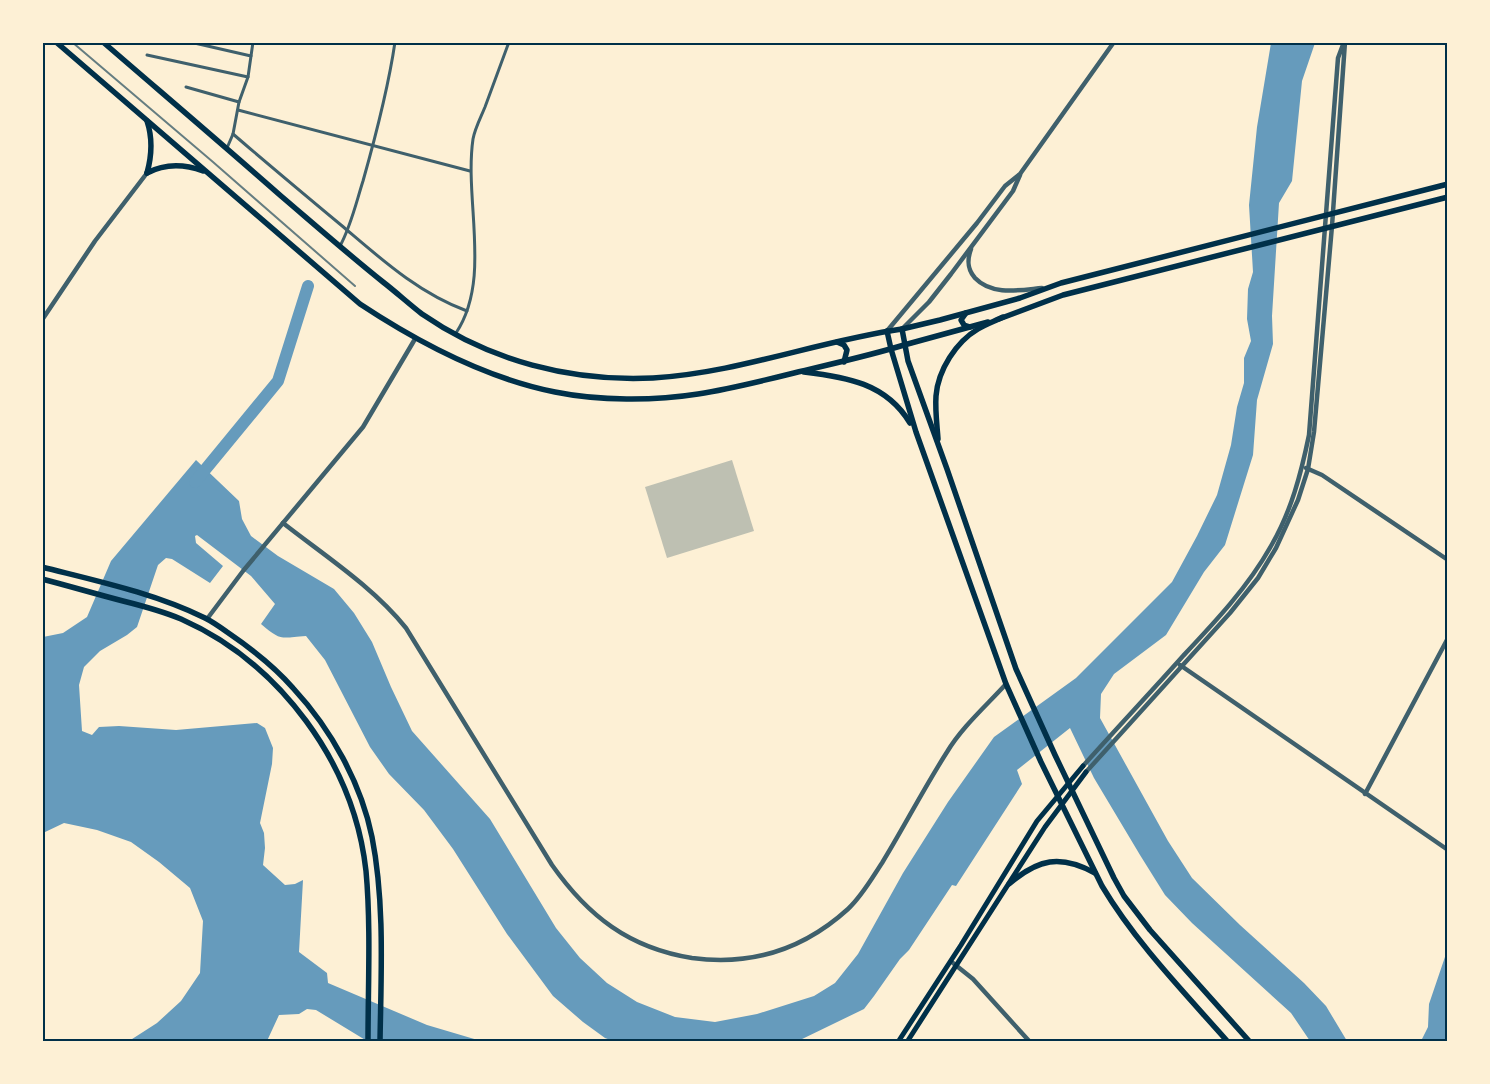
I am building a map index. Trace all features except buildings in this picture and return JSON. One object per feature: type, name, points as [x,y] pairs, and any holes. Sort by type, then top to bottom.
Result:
[{"type":"main road","points":[[56,42],[360,304],[415,339],[478,368],[521,383],[554,392],[588,397],[645,398],[689,395],[844,362],[1004,317]]},
{"type":"main road","points":[[103,42],[422,314],[455,334],[492,352],[543,369],[580,376],[654,378],[728,368],[966,313],[1020,298],[1044,288],[1448,184]]},
{"type":"main road","points":[[146,119],[150,130],[152,149],[147,173]]},
{"type":"main road","points":[[147,173],[159,168],[175,165],[208,172]]},
{"type":"main road","points":[[939,449],[936,397],[941,373],[950,356],[968,336],[979,328],[1063,295],[1448,196]]},
{"type":"main road","points":[[966,313],[960,320],[964,326],[970,327]]},
{"type":"main road","points":[[902,328],[904,345],[1013,660],[1054,755],[1124,896],[1150,930],[1250,1042]]},
{"type":"main road","points":[[887,331],[916,432],[1006,684],[1041,762],[1112,904],[1139,940],[1228,1042]]},
{"type":"main road","points":[[838,342],[844,345],[847,350],[844,362]]},
{"type":"main road","points":[[799,372],[844,377],[866,384],[896,405],[916,432]]},
{"type":"main road","points":[[42,567],[155,598],[207,619],[244,643],[275,668],[322,725],[351,774],[363,804],[372,836],[377,867],[380,910],[380,1042]]},
{"type":"main road","points":[[42,579],[168,614],[198,628],[235,651],[260,670],[302,715],[329,756],[349,800],[359,836],[365,869],[368,1042]]},
{"type":"main road","points":[[898,1042],[1037,821],[1083,766]]},
{"type":"main road","points":[[907,1042],[1045,826],[1086,772]]},
{"type":"main road","points":[[1008,884],[1033,867],[1046,862],[1071,863],[1095,873]]},
{"type":"street","points":[[190,42],[251,56]]},
{"type":"street","points":[[226,148],[233,134],[239,102],[248,77],[253,42]]},
{"type":"street","points":[[340,246],[348,231],[374,145],[390,78],[396,42]]},
{"type":"street","points":[[455,334],[464,320],[467,311],[475,265],[470,171],[474,137],[509,42]]},
{"type":"street","points":[[902,328],[929,302],[973,245],[1013,191],[1020,174],[1114,42]]},
{"type":"street","points":[[1086,772],[1230,614],[1258,578],[1276,548],[1295,508],[1305,468],[1309,435],[1344,42]]},
{"type":"street","points":[[147,55],[248,77]]},
{"type":"street","points":[[186,87],[239,102]]},
{"type":"street","points":[[238,110],[470,171]]},
{"type":"street","points":[[233,134],[368,250],[418,287],[467,311]]},
{"type":"street","points":[[42,320],[95,241],[147,173]]},
{"type":"street","points":[[887,331],[977,223],[1005,186],[1020,174]]},
{"type":"street","points":[[973,245],[968,256],[968,264],[971,274],[982,285],[993,289],[1011,290],[1044,288]]},
{"type":"street","points":[[207,619],[269,540],[363,427],[415,339]]},
{"type":"street","points":[[1305,468],[1322,475],[1448,560]]},
{"type":"street","points":[[1083,766],[1226,610],[1257,569],[1272,546],[1305,468]]},
{"type":"street","points":[[283,523],[376,596],[406,628],[552,865],[576,897],[601,920],[620,934],[652,948],[672,954],[719,960],[750,959],[762,956],[804,940],[821,930],[849,908],[875,873],[952,744],[1006,684]]},
{"type":"street","points":[[1365,794],[1448,638]]},
{"type":"street","points":[[1177,663],[1448,850]]},
{"type":"street","points":[[950,961],[973,979],[1030,1042]]},
{"type":"water","points":[[1271,43],[1315,43],[1302,81],[1292,181],[1279,203],[1272,316],[1273,344],[1257,400],[1253,455],[1225,545],[1204,572],[1166,635],[1114,674],[1101,694],[1100,718],[1168,841],[1192,878],[1326,1006],[1347,1041],[1310,1041],[1291,1013],[1192,923],[1165,895],[1094,778],[1070,728],[1017,770],[1022,784],[956,886],[952,885],[909,950],[900,959],[864,1009],[798,1041],[613,1041],[605,1038],[553,996],[507,934],[453,849],[424,810],[389,774],[370,747],[325,660],[306,636],[277,636],[261,624],[275,604],[251,576],[197,535],[195,536],[196,543],[223,566],[210,583],[172,559],[166,558],[158,565],[137,627],[100,651],[84,667],[79,685],[82,731],[92,735],[99,727],[119,726],[176,730],[257,723],[265,728],[273,748],[272,764],[260,823],[264,833],[263,865],[285,885],[295,884],[303,880],[299,952],[327,973],[328,983],[427,1025],[481,1041],[367,1041],[316,1010],[307,1009],[299,1014],[279,1015],[267,1041],[129,1041],[157,1023],[181,1001],[200,973],[203,921],[190,888],[131,842],[97,830],[64,823],[43,833],[43,637],[63,633],[87,617],[111,561],[196,460],[239,501],[242,519],[251,536],[278,556],[334,589],[354,613],[372,642],[412,731],[490,819],[556,928],[580,958],[607,983],[637,1002],[675,1017],[715,1022],[757,1014],[814,996],[835,983],[858,954],[903,873],[948,802],[994,737],[1076,678],[1172,582],[1217,495],[1231,445],[1237,407],[1244,383],[1244,358],[1251,341],[1247,319],[1248,289],[1253,272],[1249,205],[1257,127]]},
{"type":"water","points":[[1447,951],[1447,1041],[1421,1041],[1428,1027],[1429,1004]]},
{"type":"waterway","points":[[195,482],[278,381],[308,286]]},
{"type":"railway","points":[[72,42],[355,286]]}]
